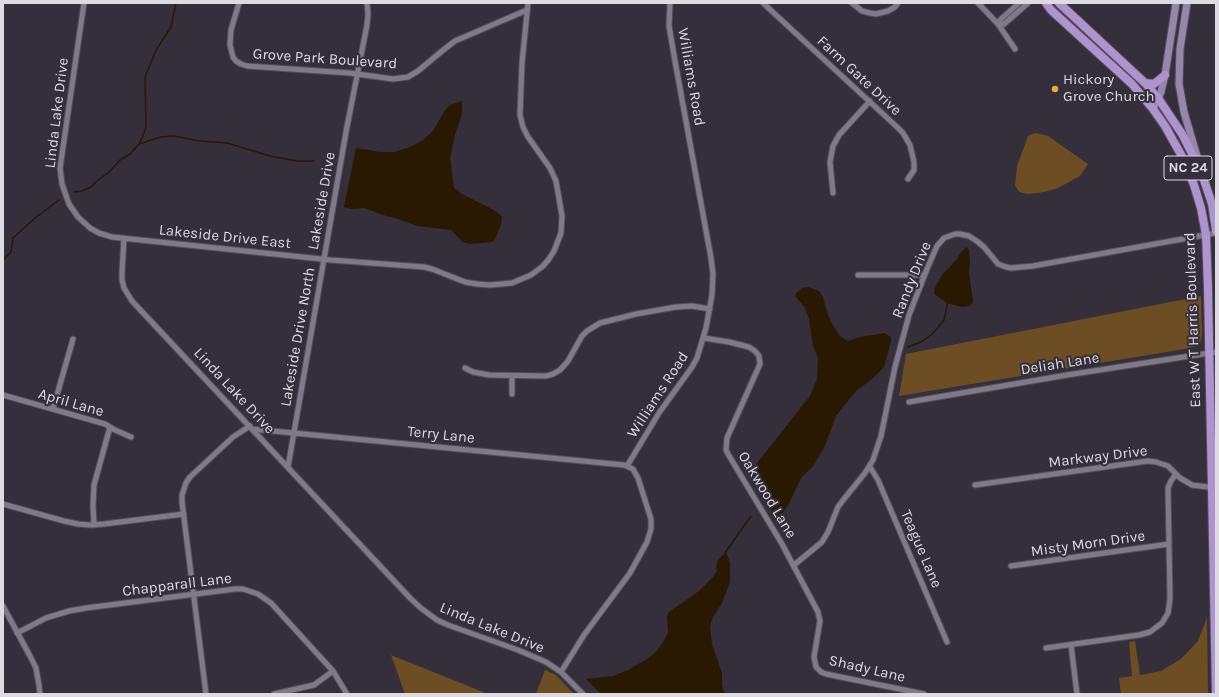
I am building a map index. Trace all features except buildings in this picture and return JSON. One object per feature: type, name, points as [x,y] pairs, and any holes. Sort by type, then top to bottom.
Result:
[{"type":"main road","name":"East W T Harris Boulevard","points":[[1046,3],[1051,10],[1132,84],[1153,109],[1177,146],[1190,172],[1201,208],[1206,235],[1213,352],[1216,694]]},
{"type":"main road","name":"East W T Harris Boulevard","points":[[1059,3],[1145,83],[1158,98],[1182,134],[1201,171],[1212,204],[1216,232]]},
{"type":"main road","points":[[1070,3],[1070,14]]},
{"type":"main road","points":[[1153,109],[1165,75],[1176,3]]},
{"type":"main road","points":[[1187,3],[1180,49],[1180,84],[1184,112],[1201,171]]},
{"type":"main road","points":[[1145,83],[1154,84],[1165,75]]},
{"type":"street","name":"Linda Lake Drive","points":[[84,3],[60,173],[65,193],[78,217],[87,226],[99,233],[107,236],[124,238],[122,272],[124,288],[128,295],[411,599],[431,617],[448,625],[518,650],[546,662],[561,672],[583,694]]},
{"type":"street","name":"Grove Park Boulevard","points":[[239,3],[232,24],[230,45],[233,57],[241,64],[247,66],[357,74],[394,79],[408,77],[418,71],[455,41],[527,10]]},
{"type":"street","name":"Lakeside Drive","points":[[367,3],[367,25],[324,260],[424,267],[465,282],[490,285],[512,283],[525,279],[539,270],[549,259],[559,240],[562,229],[562,216],[558,190],[552,172],[528,137],[520,119],[519,107],[528,3]]},
{"type":"street","name":"Williams Road","points":[[627,466],[659,413],[692,367],[699,352],[704,338],[710,309],[713,281],[711,258],[669,26],[670,3]]},
{"type":"street","name":"Farm Gate Drive","points":[[762,3],[903,133],[910,145],[914,167],[913,172],[908,179]]},
{"type":"street","points":[[852,3],[862,11],[876,14],[888,11],[895,7],[898,3]]},
{"type":"street","points":[[978,3],[998,24],[1015,49]]},
{"type":"street","points":[[998,24],[1001,19],[1019,3]]},
{"type":"street","points":[[998,24],[1004,24],[1028,3]]},
{"type":"street","points":[[833,193],[830,162],[833,146],[839,135],[870,101]]},
{"type":"street","name":"Randy Drive","points":[[794,565],[822,542],[828,532],[838,507],[870,467],[881,436],[895,367],[909,315],[924,275],[939,243],[949,235],[966,235],[973,238],[984,247],[998,264],[1006,268],[1020,268],[1216,232]]},
{"type":"street","name":"Lakeside Drive East","points":[[124,238],[324,260]]},
{"type":"street","name":"Lakeside Drive North","points":[[288,467],[324,260]]},
{"type":"street","points":[[858,274],[924,275]]},
{"type":"street","points":[[465,368],[480,374],[546,376],[555,373],[565,365],[582,336],[600,323],[636,314],[676,307],[692,306],[710,309]]},
{"type":"street","name":"Oakwood Lane","points":[[704,338],[743,345],[755,351],[759,356],[760,364],[727,438],[726,450],[794,565],[819,615],[820,628],[814,657]]},
{"type":"street","points":[[53,409],[73,339]]},
{"type":"street","name":"Deliah Lane","points":[[909,402],[1213,352]]},
{"type":"street","points":[[512,376],[512,394]]},
{"type":"street","name":"April Lane","points":[[3,395],[104,424],[131,437]]},
{"type":"street","points":[[94,525],[94,485],[110,427]]},
{"type":"street","points":[[206,694],[182,495],[186,483],[190,477],[233,437],[251,427]]},
{"type":"street","name":"Terry Lane","points":[[251,427],[294,433],[627,466]]},
{"type":"street","name":"Markway Drive","points":[[974,485],[1144,461],[1156,462],[1168,466],[1186,482],[1192,485],[1214,488]]},
{"type":"street","points":[[561,672],[584,635],[630,573],[644,550],[650,534],[651,519],[638,478],[633,469],[627,466]]},
{"type":"street","name":"Teague Lane","points":[[870,467],[878,480],[947,642]]},
{"type":"street","points":[[1046,648],[1140,635],[1150,632],[1162,623],[1170,606],[1168,488],[1171,480],[1176,474]]},
{"type":"street","points":[[3,504],[64,521],[94,525],[184,514]]},
{"type":"street","name":"Misty Morn Drive","points":[[1010,566],[1169,544]]},
{"type":"street","name":"Chapparall Lane","points":[[17,632],[46,618],[68,611],[236,589],[251,591],[271,603],[333,671],[347,694]]},
{"type":"street","points":[[3,606],[36,668],[40,694]]},
{"type":"street","points":[[1071,645],[1077,694]]},
{"type":"street","name":"Shady Lane","points":[[814,657],[816,667],[821,672],[826,674],[924,694]]},
{"type":"street","points":[[274,694],[314,685],[333,671]]},
{"type":"shaded area","points":[[462,101],[462,114],[455,135],[450,158],[454,188],[502,216],[501,225],[495,239],[492,242],[470,244],[463,242],[451,230],[417,226],[364,208],[351,209],[344,207],[356,148],[380,152],[395,152],[412,146],[423,140],[433,131],[445,110],[450,105]]},
{"type":"shaded area","points":[[1035,133],[1048,136],[1088,164],[1080,176],[1058,188],[1048,191],[1028,194],[1019,192],[1015,185],[1017,166],[1028,136]]},
{"type":"shaded area","points":[[967,247],[969,250],[969,273],[973,303],[969,306],[962,307],[947,303],[934,294],[935,287],[942,275]]},
{"type":"shaded area","points":[[808,287],[819,291],[823,297],[831,322],[840,336],[848,341],[860,337],[884,333],[891,337],[891,341],[884,367],[872,379],[856,391],[836,416],[824,448],[813,466],[801,478],[789,504],[783,512],[775,517],[754,478],[752,471],[810,396],[817,379],[818,358],[813,346],[809,319],[805,308],[795,296],[796,293],[803,288]]},
{"type":"shaded area","points":[[1201,296],[1202,333],[1200,345],[1185,349],[899,396],[906,354]]},
{"type":"shaded area","points":[[726,552],[730,563],[730,582],[722,603],[713,617],[710,626],[712,644],[722,673],[722,685],[725,694],[601,694],[586,679],[613,676],[628,670],[656,652],[668,633],[667,616],[669,612],[699,591],[712,578],[717,571],[716,567],[718,560]]},
{"type":"shaded area","points":[[1207,617],[1208,694],[1121,694],[1119,678],[1132,676],[1129,642],[1135,641],[1140,675],[1161,671],[1181,659],[1198,641]]},
{"type":"shaded area","points":[[391,655],[488,694],[405,694]]},
{"type":"shaded area","points":[[545,670],[556,675],[574,694],[536,694]]},
{"type":"waterway","points":[[74,192],[82,191],[91,187],[109,172],[120,160],[130,154],[139,144],[146,126],[145,77],[156,50],[171,27],[176,3]]},
{"type":"waterway","points":[[139,144],[161,137],[174,136],[200,141],[227,143],[270,156],[297,161],[314,161]]},
{"type":"waterway","points":[[3,260],[11,252],[13,238],[35,218],[59,200]]},
{"type":"waterway","points":[[908,347],[921,342],[936,330],[944,320],[948,301]]},
{"type":"waterway","points":[[725,553],[751,516]]},
{"type":"place","name":"Hickory Grove Church","points":[[1055,89]]}]
